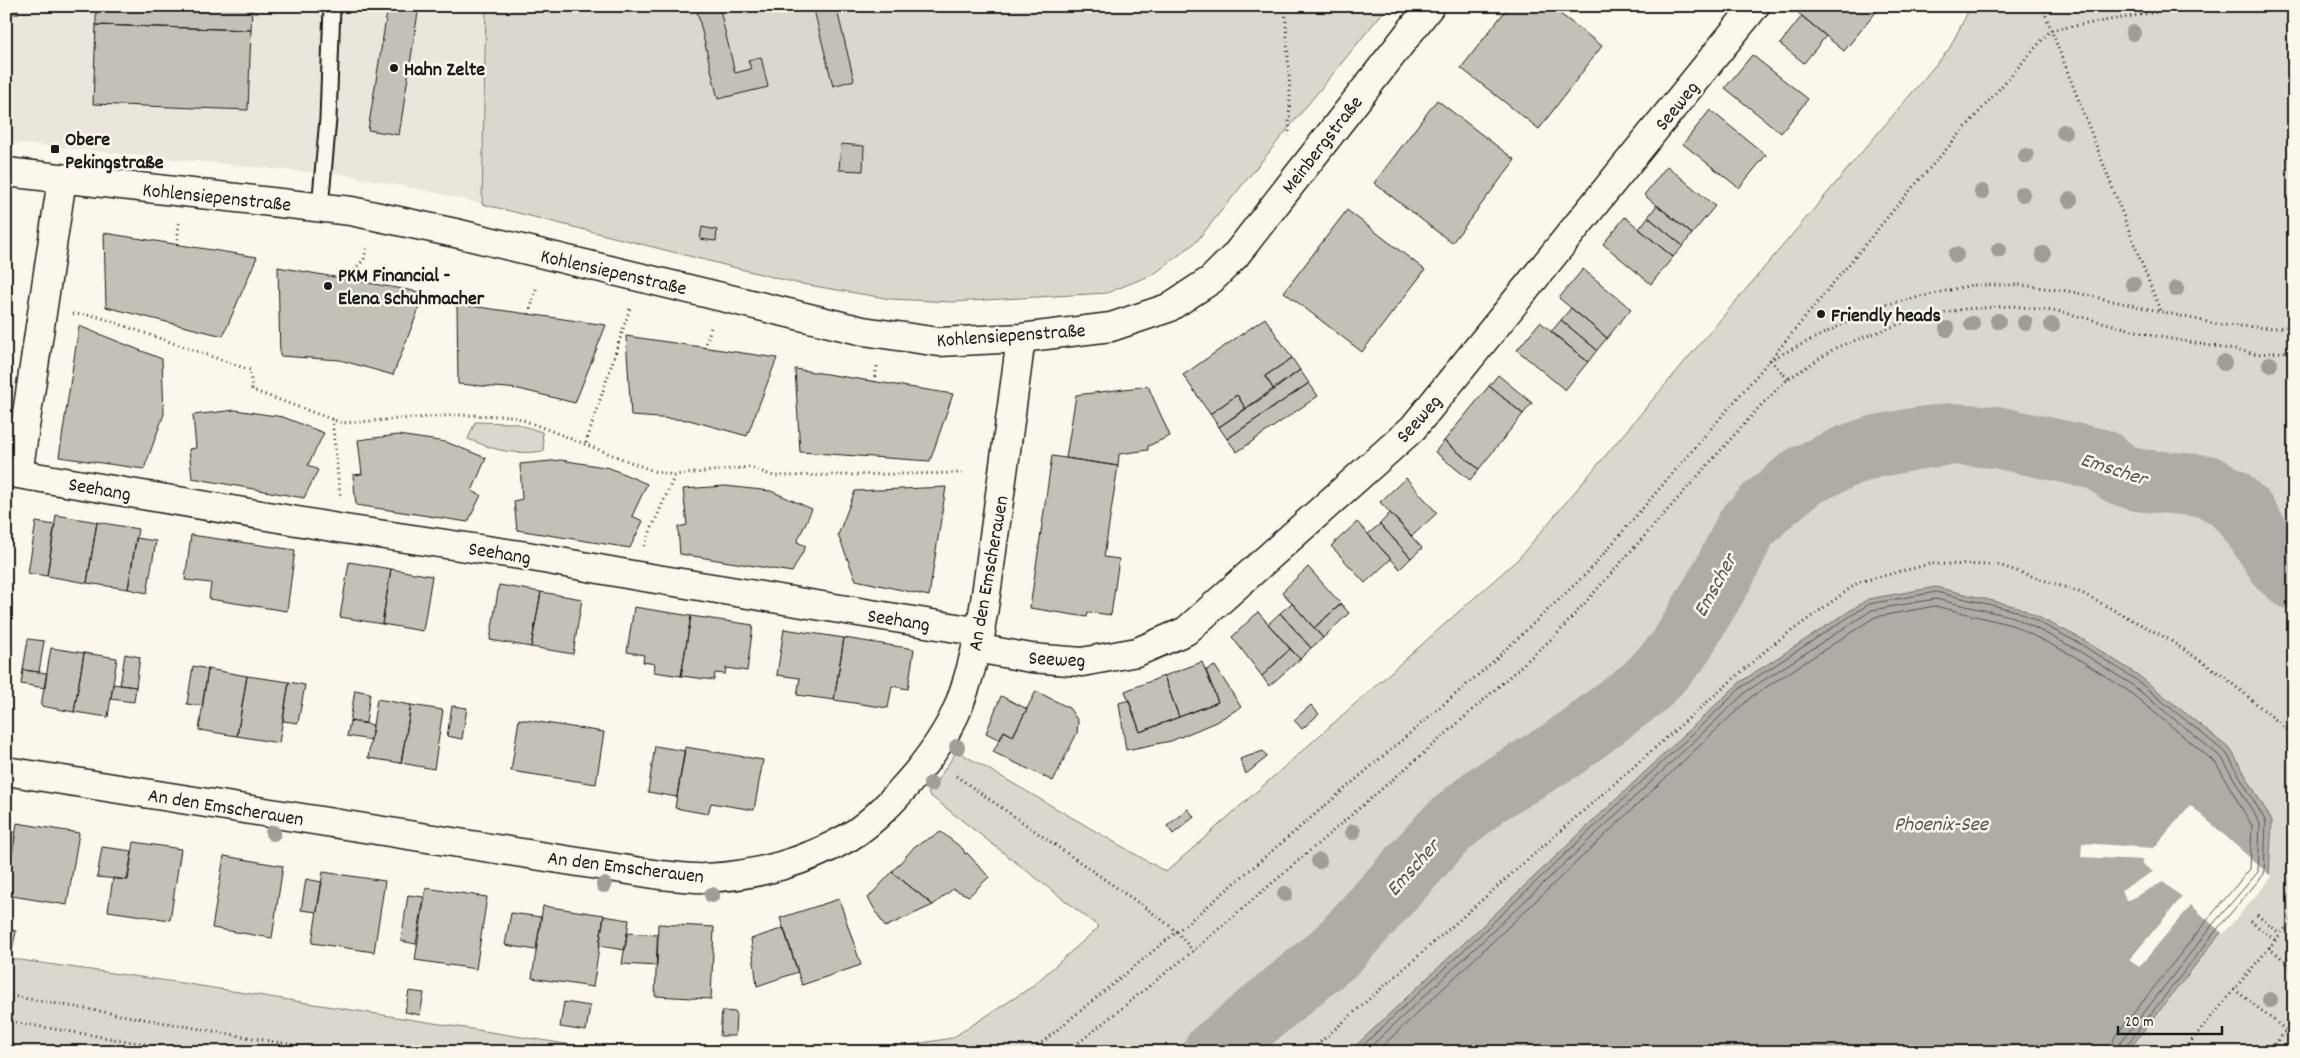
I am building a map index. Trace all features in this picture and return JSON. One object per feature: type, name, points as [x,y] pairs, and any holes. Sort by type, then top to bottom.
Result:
[{"type":"street","name":"Meinbergstraße","points":[[1211,280],[1235,256],[1430,6]]},
{"type":"street","name":"Seeweg","points":[[978,640],[1030,658],[1082,662],[1137,652],[1186,631],[1413,428],[1755,6]]},
{"type":"street","name":"Kohlensiepenstraße","points":[[6,172],[351,211],[413,223],[863,331],[939,342],[1021,338],[1111,327],[1168,308],[1211,280]]},
{"type":"street","points":[[12,473],[42,312],[62,179]]},
{"type":"street","name":"An den Emscherauen","points":[[6,771],[660,875],[704,878],[744,874],[781,866],[820,851],[850,836],[876,816],[906,786],[946,733],[959,705],[978,640],[1021,338]]},
{"type":"street","name":"Seehang","points":[[12,473],[344,529],[527,556],[978,640]]},
{"type":"lane","points":[[320,208],[328,119],[332,6]]},
{"type":"path","points":[[1285,6],[1290,92],[1286,189]]},
{"type":"path","points":[[2042,6],[2161,313]]},
{"type":"path","points":[[1030,1052],[1177,932],[1485,668],[1587,573],[1770,360],[1900,202],[2051,30],[2192,6]]},
{"type":"path","points":[[177,244],[179,219]]},
{"type":"path","points":[[354,280],[355,268],[364,260],[368,241]]},
{"type":"path","points":[[586,443],[639,278]]},
{"type":"path","points":[[529,314],[538,282]]},
{"type":"path","points":[[1770,360],[1880,306],[1972,285],[2020,285],[2068,291],[2221,325],[2274,328],[2294,326]]},
{"type":"path","points":[[1067,1052],[1194,951],[1448,732],[1560,632],[1762,404],[1788,379],[1837,347],[1908,321],[1964,309],[2013,306],[2062,312],[2160,337],[2258,354],[2294,351]]},
{"type":"path","points":[[42,312],[96,316],[250,370],[252,390],[342,423],[457,415],[512,416],[586,443],[656,472],[675,475],[750,467],[773,476],[963,473]]},
{"type":"path","points":[[705,348],[712,323]]},
{"type":"path","points":[[1770,360],[1788,379]]},
{"type":"path","points":[[874,382],[877,366]]},
{"type":"path","points":[[332,419],[344,529]]},
{"type":"path","points":[[6,548],[12,473]]},
{"type":"path","points":[[632,576],[675,475]]},
{"type":"path","points":[[1309,1052],[1772,645],[1859,582],[1930,564],[1999,564],[2082,593],[2168,639],[2223,676],[2294,735]]},
{"type":"path","points":[[968,784],[1160,918],[1177,932],[1194,951]]},
{"type":"path","points":[[2256,915],[2280,934]]},
{"type":"path","points":[[2182,1052],[2294,918]]},
{"type":"path","points":[[2250,922],[2275,940]]},
{"type":"path","points":[[2269,946],[2294,968]]},
{"type":"path","points":[[2287,963],[2294,955]]},
{"type":"path","points":[[2234,989],[2286,1030]]},
{"type":"path","points":[[6,995],[334,1052]]},
{"type":"path","points":[[6,1020],[193,1052]]},
{"type":"path","points":[[2268,1052],[2294,1021]]},
{"type":"shaded area","points":[[6,6],[486,6],[482,204],[423,190],[340,174],[6,142]]},
{"type":"shaded area","points":[[486,6],[1388,6],[1196,242],[1154,274],[1107,293],[951,302],[891,299],[796,283],[482,204]]},
{"type":"shaded area","points":[[1971,6],[2294,6],[2294,1052],[869,1052],[952,1038],[1030,988],[1099,927],[928,794],[957,751],[1166,872],[1518,559],[1949,49]]},
{"type":"shaded area","points":[[475,422],[514,423],[542,432],[544,451],[505,451],[468,439]]},
{"type":"shaded area","points":[[6,958],[182,983],[616,1052],[6,1052]]},
{"type":"water","name":"Phoenix-See","points":[[1936,587],[2018,607],[2082,639],[2138,675],[2231,750],[2272,821],[2269,876],[2223,930],[2127,1052],[1349,1052],[1740,682],[1868,599]]},
{"type":"pier","points":[[2190,805],[2272,877],[2223,934],[2191,905],[2139,967],[2129,960],[2182,897],[2163,882],[2127,901],[2121,890],[2153,872],[2141,863],[2143,860],[2081,857],[2082,843],[2154,848]]},
{"type":"building","points":[[96,6],[252,6],[251,30],[96,25]]},
{"type":"building","name":"Hahn Zelte","points":[[388,6],[419,6],[399,135],[368,130]]},
{"type":"building","points":[[696,6],[719,6],[735,73],[751,69],[748,60],[761,57],[768,87],[718,99]]},
{"type":"building","points":[[813,6],[836,6],[854,80],[833,86]]},
{"type":"building","points":[[1509,6],[1550,6],[1602,46],[1539,129],[1461,68]]},
{"type":"building","points":[[1804,6],[1881,6],[1844,51],[1798,13]]},
{"type":"building","points":[[6,7],[18,7],[18,14],[6,14]]},
{"type":"building","points":[[1802,16],[1826,36],[1804,63],[1780,44]]},
{"type":"building","points":[[96,25],[251,30],[248,110],[93,104]]},
{"type":"building","points":[[1752,55],[1808,99],[1781,133],[1725,88]]},
{"type":"building","points":[[1437,100],[1515,160],[1452,243],[1374,183]]},
{"type":"building","points":[[1710,110],[1766,155],[1739,188],[1683,144]]},
{"type":"building","points":[[841,144],[864,146],[863,171],[839,170]]},
{"type":"building","points":[[1667,166],[1715,206],[1692,234],[1644,195]]},
{"type":"building","points":[[1657,205],[1692,234],[1683,246],[1648,217]]},
{"type":"building","points":[[1347,210],[1425,270],[1362,352],[1284,292]]},
{"type":"building","points":[[1625,217],[1673,257],[1651,284],[1603,244]]},
{"type":"building","points":[[1648,217],[1683,246],[1673,257],[1639,229]]},
{"type":"building","points":[[702,227],[717,230],[716,241],[700,239]]},
{"type":"building","points":[[104,233],[257,257],[223,336],[106,307]]},
{"type":"building","points":[[278,267],[425,293],[393,375],[340,360],[280,356]]},
{"type":"building","points":[[1583,269],[1631,309],[1607,338],[1559,298]]},
{"type":"building","points":[[457,304],[606,325],[575,403],[519,389],[458,384]]},
{"type":"building","points":[[1571,308],[1607,338],[1597,350],[1561,320]]},
{"type":"building","points":[[1265,318],[1292,358],[1265,376],[1274,390],[1246,409],[1237,395],[1210,414],[1183,375]]},
{"type":"building","points":[[1561,320],[1597,350],[1588,362],[1551,332]]},
{"type":"building","points":[[1540,322],[1588,362],[1565,390],[1517,350]]},
{"type":"building","points":[[79,326],[162,359],[164,414],[144,469],[59,457]]},
{"type":"building","points":[[626,336],[777,358],[747,436],[689,420],[631,416]]},
{"type":"building","points":[[1292,358],[1300,370],[1274,390],[1265,376]]},
{"type":"building","points":[[795,369],[953,394],[930,461],[800,452]]},
{"type":"building","points":[[1300,370],[1309,383],[1227,439],[1219,427]]},
{"type":"building","points":[[1498,375],[1532,403],[1523,414],[1489,386]]},
{"type":"building","points":[[1309,383],[1318,396],[1237,452],[1227,439]]},
{"type":"building","points":[[1148,386],[1170,436],[1148,446],[1148,450],[1119,454],[1118,466],[1066,458],[1076,395]]},
{"type":"building","points":[[1489,386],[1523,414],[1479,469],[1444,441]]},
{"type":"building","points":[[1237,395],[1246,409],[1219,427],[1210,414]]},
{"type":"building","points":[[235,410],[283,417],[324,433],[308,465],[318,470],[304,498],[192,478],[189,449],[196,448],[193,415]]},
{"type":"building","points":[[398,435],[446,442],[486,458],[472,491],[481,495],[468,522],[356,505],[353,475],[362,474],[358,440]]},
{"type":"building","points":[[1444,441],[1479,469],[1470,480],[1435,452]]},
{"type":"building","points":[[1052,456],[1118,466],[1104,557],[1119,559],[1111,615],[1088,612],[1087,617],[1030,608]]},
{"type":"building","points":[[561,460],[610,468],[647,484],[632,516],[643,521],[630,548],[517,530],[514,501],[522,499],[520,464]]},
{"type":"building","points":[[1406,478],[1437,513],[1412,536],[1380,502]]},
{"type":"building","points":[[725,486],[771,491],[812,509],[797,542],[806,546],[792,572],[680,554],[678,527],[687,525],[683,489]]},
{"type":"building","points":[[946,487],[929,596],[856,580],[838,535],[855,491]]},
{"type":"building","points":[[1390,513],[1422,548],[1411,558],[1380,524]]},
{"type":"building","points":[[56,515],[97,522],[87,583],[47,576]]},
{"type":"building","points":[[36,522],[55,525],[47,576],[28,573]]},
{"type":"building","points":[[97,522],[138,529],[128,589],[87,583]]},
{"type":"building","points":[[1357,522],[1391,559],[1365,583],[1331,546]]},
{"type":"building","points":[[1380,524],[1411,558],[1400,569],[1368,534]]},
{"type":"building","points":[[191,535],[295,550],[287,611],[209,599],[211,583],[185,580]]},
{"type":"building","points":[[136,538],[156,541],[147,593],[128,589]]},
{"type":"building","points":[[349,562],[391,569],[382,624],[340,617]]},
{"type":"building","points":[[1308,567],[1341,604],[1314,628],[1282,592]]},
{"type":"building","points":[[391,569],[432,576],[423,631],[382,624]]},
{"type":"building","points":[[499,585],[541,592],[531,647],[490,640]]},
{"type":"building","points":[[541,592],[582,599],[573,654],[531,647]]},
{"type":"building","points":[[1292,603],[1323,638],[1311,648],[1280,613]]},
{"type":"building","points":[[1341,604],[1349,613],[1323,638],[1314,628]]},
{"type":"building","points":[[634,607],[691,616],[681,676],[654,672],[655,664],[643,662],[644,655],[627,652]]},
{"type":"building","points":[[1258,612],[1290,649],[1262,676],[1232,637]]},
{"type":"building","points":[[1280,613],[1311,648],[1300,659],[1268,624]]},
{"type":"building","points":[[691,616],[753,625],[747,671],[726,668],[725,674],[715,673],[714,680],[681,676]]},
{"type":"building","points":[[784,629],[844,638],[834,700],[797,695],[800,678],[777,675]]},
{"type":"building","points":[[844,638],[914,649],[908,689],[892,686],[888,708],[834,700]]},
{"type":"building","points":[[28,639],[44,641],[39,672],[23,670]]},
{"type":"building","points":[[51,648],[84,653],[74,712],[41,706]]},
{"type":"building","points":[[1290,649],[1300,659],[1269,686],[1262,676]]},
{"type":"building","points":[[84,653],[117,658],[108,717],[74,712]]},
{"type":"building","points":[[125,654],[140,657],[136,687],[120,685]]},
{"type":"building","points":[[1202,662],[1218,702],[1179,717],[1164,676]]},
{"type":"building","points":[[193,666],[208,669],[202,706],[187,704]]},
{"type":"building","points":[[1215,666],[1241,707],[1216,722],[1171,741],[1126,750],[1119,703],[1129,700],[1140,732],[1218,702],[1206,670]]},
{"type":"building","points":[[208,669],[247,676],[237,736],[199,730]]},
{"type":"building","points":[[23,670],[47,673],[45,688],[21,684]]},
{"type":"building","points":[[247,676],[289,682],[279,743],[237,736]]},
{"type":"building","points":[[1164,676],[1179,717],[1140,732],[1125,691]]},
{"type":"building","points":[[289,682],[305,685],[298,723],[283,721]]},
{"type":"building","points":[[113,684],[136,687],[134,702],[111,699]]},
{"type":"building","points":[[355,690],[370,693],[366,723],[350,721]]},
{"type":"building","points":[[1036,691],[1069,708],[1078,721],[1077,733],[1053,781],[993,752],[1004,731],[1013,736]]},
{"type":"building","points":[[1001,696],[1027,709],[1013,736],[1004,731],[1000,740],[986,733]]},
{"type":"building","points":[[377,699],[411,705],[401,763],[368,758]]},
{"type":"building","points":[[411,705],[443,710],[434,769],[401,763]]},
{"type":"building","points":[[1311,705],[1319,714],[1302,729],[1294,720]]},
{"type":"building","points":[[452,706],[467,708],[462,739],[447,736]]},
{"type":"building","points":[[519,719],[604,732],[596,784],[511,771]]},
{"type":"building","points":[[350,721],[373,725],[371,740],[347,736]]},
{"type":"building","points":[[655,746],[685,751],[677,797],[648,792]]},
{"type":"building","points":[[685,747],[763,760],[754,810],[711,803],[708,814],[675,808]]},
{"type":"building","points":[[1263,751],[1267,757],[1246,774],[1240,759]]},
{"type":"building","points":[[1188,809],[1194,817],[1173,834],[1167,826]]},
{"type":"building","points":[[17,823],[79,833],[67,905],[6,895]]},
{"type":"building","points":[[6,832],[15,833],[11,864],[6,863]]},
{"type":"building","points":[[941,832],[963,849],[965,854],[967,853],[989,877],[969,896],[953,889],[933,905],[892,872],[915,846]]},
{"type":"building","points":[[134,842],[181,849],[170,920],[108,911],[113,878],[128,880]]},
{"type":"building","points":[[102,847],[132,851],[127,880],[97,877]]},
{"type":"building","points":[[224,856],[283,866],[272,938],[212,928]]},
{"type":"building","points":[[6,863],[11,864],[8,879],[6,879]]},
{"type":"building","points":[[323,872],[385,881],[374,952],[312,943]]},
{"type":"building","points":[[892,872],[933,905],[885,927],[868,898]]},
{"type":"building","points":[[306,879],[322,882],[317,912],[301,910]]},
{"type":"building","points":[[426,888],[487,897],[476,969],[415,960]]},
{"type":"building","points":[[408,895],[424,897],[416,944],[401,941]]},
{"type":"building","points":[[839,899],[861,965],[802,985],[780,918]]},
{"type":"building","points":[[543,906],[604,915],[593,987],[532,978]]},
{"type":"building","points":[[511,913],[541,917],[536,950],[505,945]]},
{"type":"building","points":[[604,916],[629,920],[625,950],[599,946]]},
{"type":"building","points":[[658,924],[714,927],[711,999],[655,996]]},
{"type":"building","points":[[784,928],[798,972],[757,986],[751,939]]},
{"type":"building","points":[[6,929],[16,931],[12,951],[6,950]]},
{"type":"building","points":[[627,933],[658,935],[657,966],[622,964]]},
{"type":"building","points":[[409,991],[424,993],[420,1015],[405,1012]]},
{"type":"building","points":[[564,1002],[590,1006],[586,1031],[560,1027]]},
{"type":"building","points":[[722,1011],[736,1012],[735,1036],[720,1036]]},
{"type":"waterway","name":"Emscher","points":[[1214,1052],[1336,951],[1446,829],[1486,795],[1563,749],[1646,686],[1678,651],[1724,573],[1746,528],[1767,506],[1802,477],[1847,456],[1873,447],[1950,434],[1996,437],[2101,460],[2120,474],[2137,480],[2207,486],[2229,498],[2245,514],[2281,568],[2294,579]]},
{"type":"place","name":"Hahn Zelte","points":[[394,68]]},
{"type":"place","name":"Obere Pekingstraße","points":[[55,149]]},
{"type":"place","name":"PKM Financial - Elena Schuhmacher","points":[[328,286]]},
{"type":"place","name":"Friendly heads","points":[[1821,314]]}]
